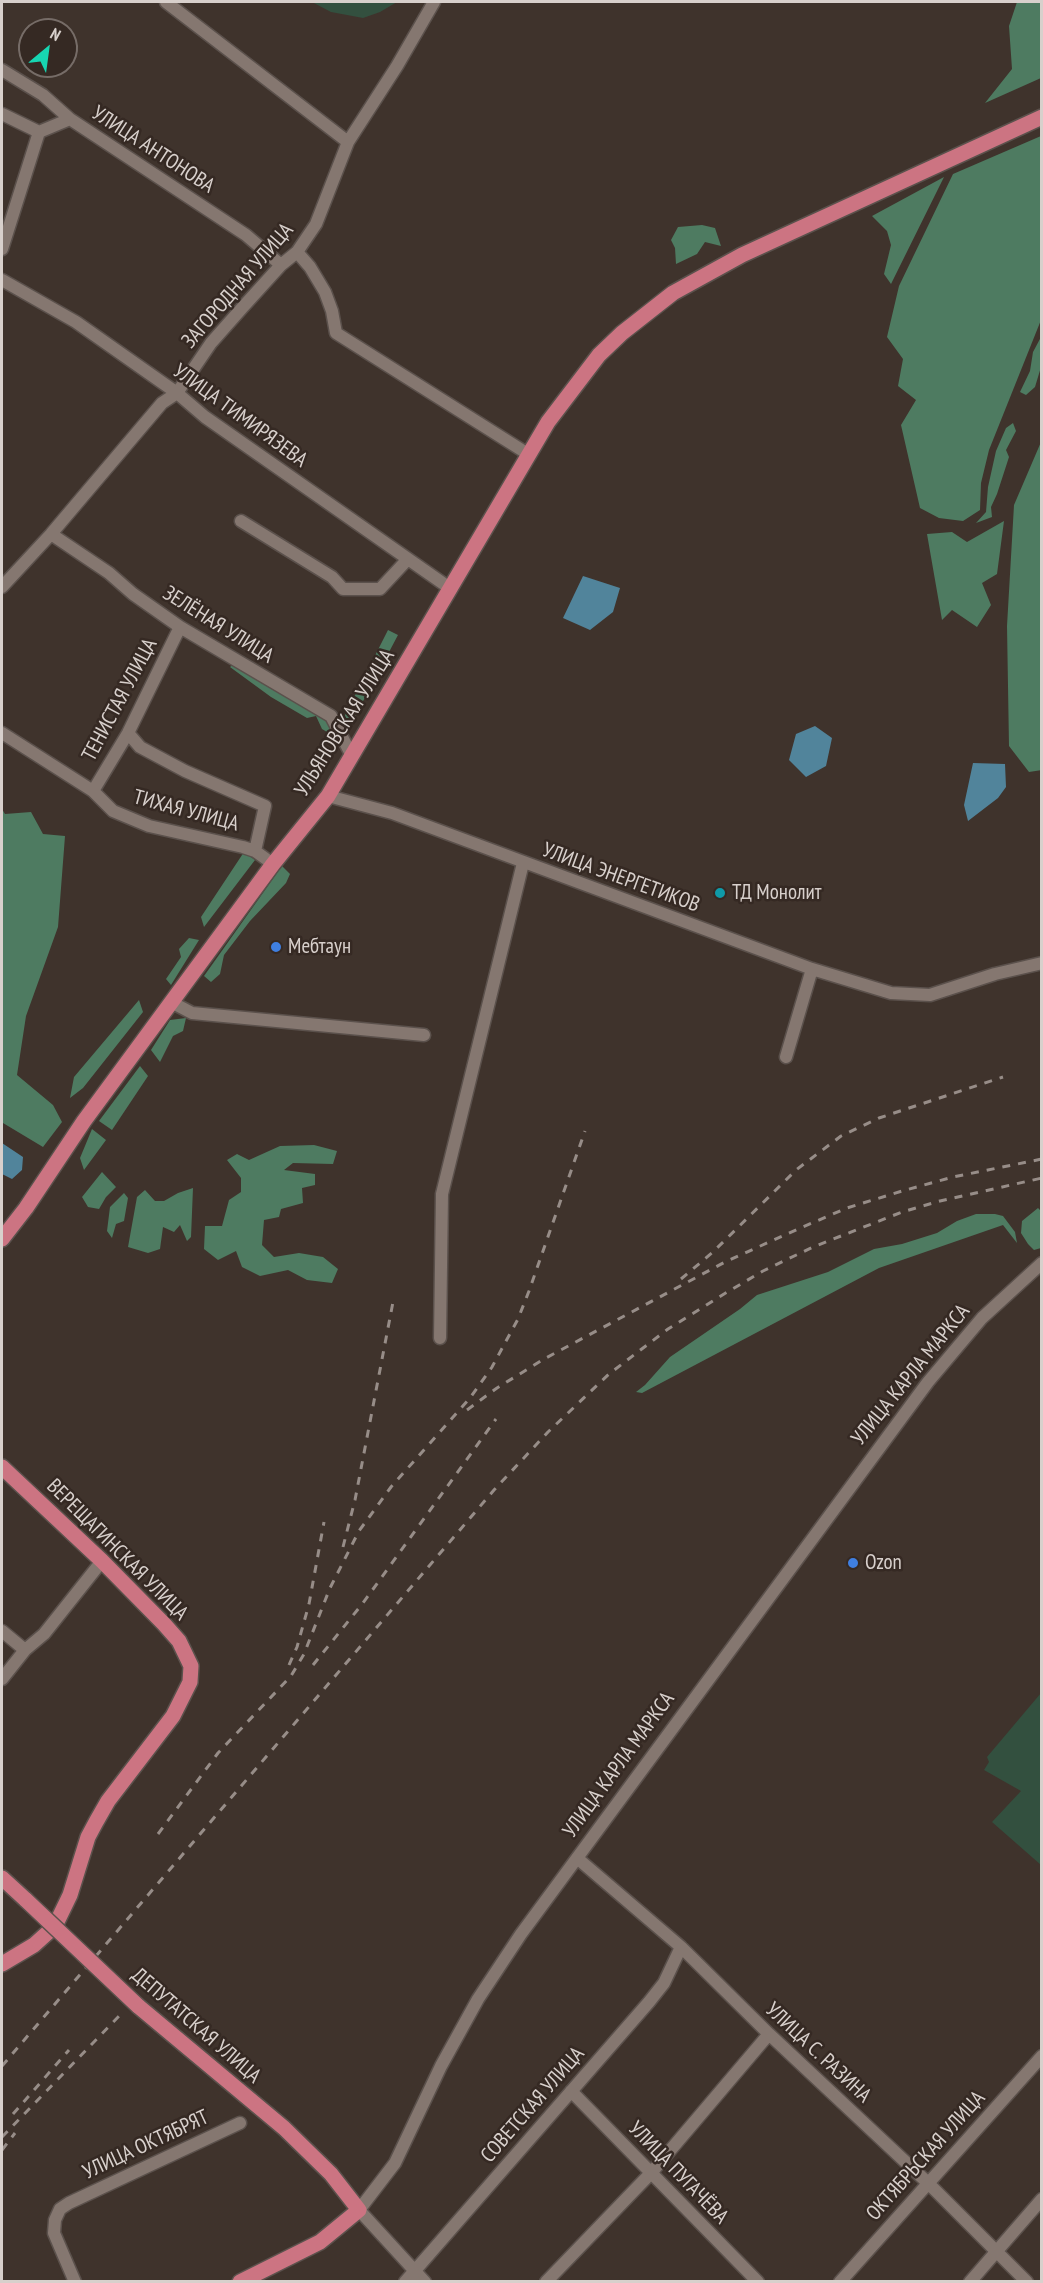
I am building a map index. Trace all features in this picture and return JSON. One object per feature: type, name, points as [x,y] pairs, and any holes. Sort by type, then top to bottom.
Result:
[{"type":"main road","name":"УЛЬЯНОВСКАЯ УЛИЦА","points":[[2,1239],[171,1002],[273,864],[328,796],[528,454],[582,375],[622,333],[647,311],[673,293],[742,255],[1041,117]]},
{"type":"main road","name":"ВЕРЕЩАГИНСКАЯ УЛИЦА","points":[[2,1467],[102,1561],[179,1641],[191,1666],[190,1682],[173,1716],[108,1801],[88,1837],[70,1895],[55,1926],[34,1945],[2,1964]]},
{"type":"main road","name":"ДЕПУТАТСКАЯ УЛИЦА","points":[[2,1878],[138,2006],[284,2128],[331,2174],[359,2210]]},
{"type":"main road","name":"УЛИЦА КАРЛА МАРКСА","points":[[240,2282],[321,2242],[359,2210]]},
{"type":"street","points":[[166,2],[348,142]]},
{"type":"street","name":"ЗАГОРОДНАЯ УЛИЦА","points":[[2,587],[51,534],[162,403],[177,393],[211,343],[281,265],[297,252],[316,224],[348,142],[397,66],[434,2]]},
{"type":"street","name":"УЛИЦА АНТОНОВА","points":[[2,70],[42,95],[70,119],[246,235],[281,265]]},
{"type":"street","points":[[2,114],[39,132],[70,119]]},
{"type":"street","points":[[2,249],[39,132]]},
{"type":"street","points":[[297,252],[310,267],[325,292],[332,311],[336,333],[528,454]]},
{"type":"street","name":"УЛИЦА ТИМИРЯЗЕВА","points":[[2,280],[76,322],[177,393],[206,417],[451,589]]},
{"type":"street","points":[[241,521],[332,577],[343,589],[380,589],[407,560]]},
{"type":"street","name":"ЗЕЛЁНАЯ УЛИЦА","points":[[51,534],[109,573],[133,594],[180,627],[331,716],[352,756]]},
{"type":"street","name":"ТЕНИСТАЯ УЛИЦА","points":[[93,791],[128,733],[180,627]]},
{"type":"street","name":"ТИХАЯ УЛИЦА","points":[[2,733],[93,791],[114,811],[149,826],[255,851],[273,864]]},
{"type":"street","points":[[128,733],[140,747],[184,771],[265,806],[255,851]]},
{"type":"street","name":"УЛИЦА ЭНЕРГЕТИКОВ","points":[[328,796],[392,813],[812,969],[891,993],[930,995],[995,974],[1041,963]]},
{"type":"street","points":[[440,1338],[442,1194],[523,863]]},
{"type":"street","points":[[786,1057],[812,969]]},
{"type":"street","points":[[171,1002],[192,1013],[424,1035]]},
{"type":"street","name":"УЛИЦА КАРЛА МАРКСА","points":[[359,2210],[395,2163],[446,2058],[478,1999],[520,1934],[928,1382],[982,1318],[1041,1263]]},
{"type":"street","points":[[2,1679],[25,1650],[44,1634],[102,1561]]},
{"type":"street","points":[[2,1631],[25,1650]]},
{"type":"street","name":"УЛИЦА С. РАЗИНА","points":[[577,1858],[681,1947],[769,2034],[928,2183],[1027,2282]]},
{"type":"street","name":"СОВЕТСКАЯ УЛИЦА","points":[[405,2282],[664,1983],[681,1947]]},
{"type":"street","points":[[546,2282],[651,2173],[769,2034]]},
{"type":"street","name":"ОКТЯБРЬСКАЯ УЛИЦА","points":[[840,2282],[1041,2056]]},
{"type":"street","name":"УЛИЦА ПУГАЧЁВА","points":[[571,2091],[758,2282]]},
{"type":"street","name":"УЛИЦА ОКТЯБРЯТ","points":[[75,2282],[54,2233],[57,2214],[69,2203],[240,2123]]},
{"type":"street","points":[[970,2282],[1041,2199]]},
{"type":"street","points":[[359,2210],[425,2282]]},
{"type":"green space","points":[[312,2],[397,2],[380,12],[363,18],[331,12]]},
{"type":"green space","points":[[1017,2],[1041,2],[1041,78],[985,103],[1012,69],[1009,26]]},
{"type":"green space","points":[[1041,136],[1041,320],[989,450],[981,483],[980,510],[963,521],[939,518],[920,508],[901,425],[916,400],[898,386],[903,359],[887,337],[899,286],[953,174]]},
{"type":"green space","points":[[944,177],[891,284],[884,274],[891,245],[887,231],[872,216]]},
{"type":"green space","points":[[702,225],[715,228],[721,246],[705,242],[697,254],[676,264],[675,248],[671,240],[678,227]]},
{"type":"green space","points":[[1041,337],[1041,367],[1035,387],[1026,395],[1020,392],[1030,371],[1033,352]]},
{"type":"green space","points":[[1013,423],[1016,431],[1006,450],[1009,457],[991,507],[992,517],[976,523],[986,512],[988,487],[996,451],[1006,428]]},
{"type":"green space","points":[[1041,442],[1042,770],[1029,772],[1009,746],[1007,626],[1014,505]]},
{"type":"green space","points":[[1004,521],[997,574],[982,583],[991,605],[977,627],[952,610],[942,620],[927,534],[952,532],[967,542]]},
{"type":"green space","points":[[388,630],[398,635],[352,722],[344,717]]},
{"type":"green space","points":[[235,663],[324,715],[336,732],[332,735],[322,729],[316,716],[307,718],[271,697],[230,667]]},
{"type":"green space","points":[[2,809],[5,814],[31,812],[43,834],[65,836],[58,927],[26,1016],[17,1075],[53,1105],[62,1122],[43,1147],[2,1124]]},
{"type":"green space","points":[[244,852],[255,860],[204,927],[201,917]]},
{"type":"green space","points":[[282,866],[290,874],[286,883],[250,921],[224,955],[220,974],[211,982],[204,976]]},
{"type":"green space","points":[[189,938],[199,940],[171,985],[166,979],[181,957],[179,949]]},
{"type":"green space","points":[[139,1000],[143,1012],[83,1088],[70,1098],[74,1077]]},
{"type":"green space","points":[[186,1018],[183,1031],[173,1036],[160,1062],[151,1050],[170,1020]]},
{"type":"green space","points":[[140,1066],[148,1076],[112,1130],[99,1121]]},
{"type":"green space","points":[[92,1129],[106,1140],[84,1170],[80,1158]]},
{"type":"green space","points":[[314,1145],[337,1151],[333,1164],[293,1163],[284,1170],[315,1174],[315,1185],[302,1188],[303,1203],[281,1209],[279,1217],[264,1220],[262,1245],[274,1257],[299,1253],[323,1257],[338,1269],[332,1283],[307,1280],[288,1270],[260,1276],[242,1267],[236,1251],[218,1260],[204,1249],[205,1226],[222,1226],[229,1200],[241,1192],[241,1178],[227,1160],[237,1154],[249,1160],[280,1146]]},
{"type":"green space","points":[[102,1172],[116,1187],[99,1209],[88,1207],[82,1197]]},
{"type":"green space","points":[[193,1188],[191,1237],[187,1241],[180,1225],[174,1232],[163,1227],[160,1249],[148,1253],[128,1247],[137,1197],[145,1190],[155,1201],[164,1201]]},
{"type":"green space","points":[[124,1193],[128,1198],[124,1221],[116,1224],[112,1238],[107,1231],[110,1207]]},
{"type":"green space","points":[[1038,1208],[1041,1211],[1041,1248],[1034,1250],[1021,1233],[1022,1221]]},
{"type":"green space","points":[[976,1214],[1003,1216],[1015,1232],[1017,1243],[1003,1225],[879,1268],[642,1393],[636,1392],[670,1357],[757,1295],[828,1272],[874,1249],[902,1244],[937,1233],[957,1221]]},
{"type":"green space","points":[[1041,1693],[1041,1865],[992,1822],[1021,1791],[984,1770],[989,1762],[987,1757]]},
{"type":"water","points":[[583,576],[620,588],[613,612],[590,630],[563,618]]},
{"type":"water","points":[[815,726],[832,738],[826,766],[806,777],[789,760],[796,734]]},
{"type":"water","points":[[973,763],[1005,764],[1006,787],[998,798],[968,821],[964,805]]},
{"type":"water","points":[[2,1143],[23,1157],[22,1170],[12,1179],[2,1174]]},
{"type":"railway","points":[[681,1279],[713,1252],[796,1170],[841,1136],[879,1118],[1003,1077]]},
{"type":"railway","points":[[158,1834],[218,1753],[291,1676],[304,1654],[330,1588],[359,1531],[391,1487],[470,1398],[492,1367],[518,1319],[585,1131]]},
{"type":"railway","points":[[467,1410],[544,1359],[725,1262],[798,1229],[847,1208],[902,1191],[953,1177],[1042,1159]]},
{"type":"railway","points":[[2,2066],[494,1490],[548,1432],[609,1374],[668,1329],[724,1294],[763,1271],[813,1247],[902,1212],[1042,1178]]},
{"type":"railway","points":[[343,1547],[355,1500],[393,1302]]},
{"type":"railway","points":[[313,1665],[363,1603],[496,1419]]},
{"type":"railway","points":[[289,1665],[297,1647],[309,1604],[324,1522]]},
{"type":"railway","points":[[2,2137],[121,2014]]},
{"type":"railway","points":[[13,2114],[69,2050]]},
{"type":"railway","points":[[2,2150],[15,2133]]},
{"type":"place","name":"ТД Монолит","points":[[720,893]]},
{"type":"place","name":"Мебтаун","points":[[276,947]]},
{"type":"place","name":"Ozon","points":[[853,1563]]}]
